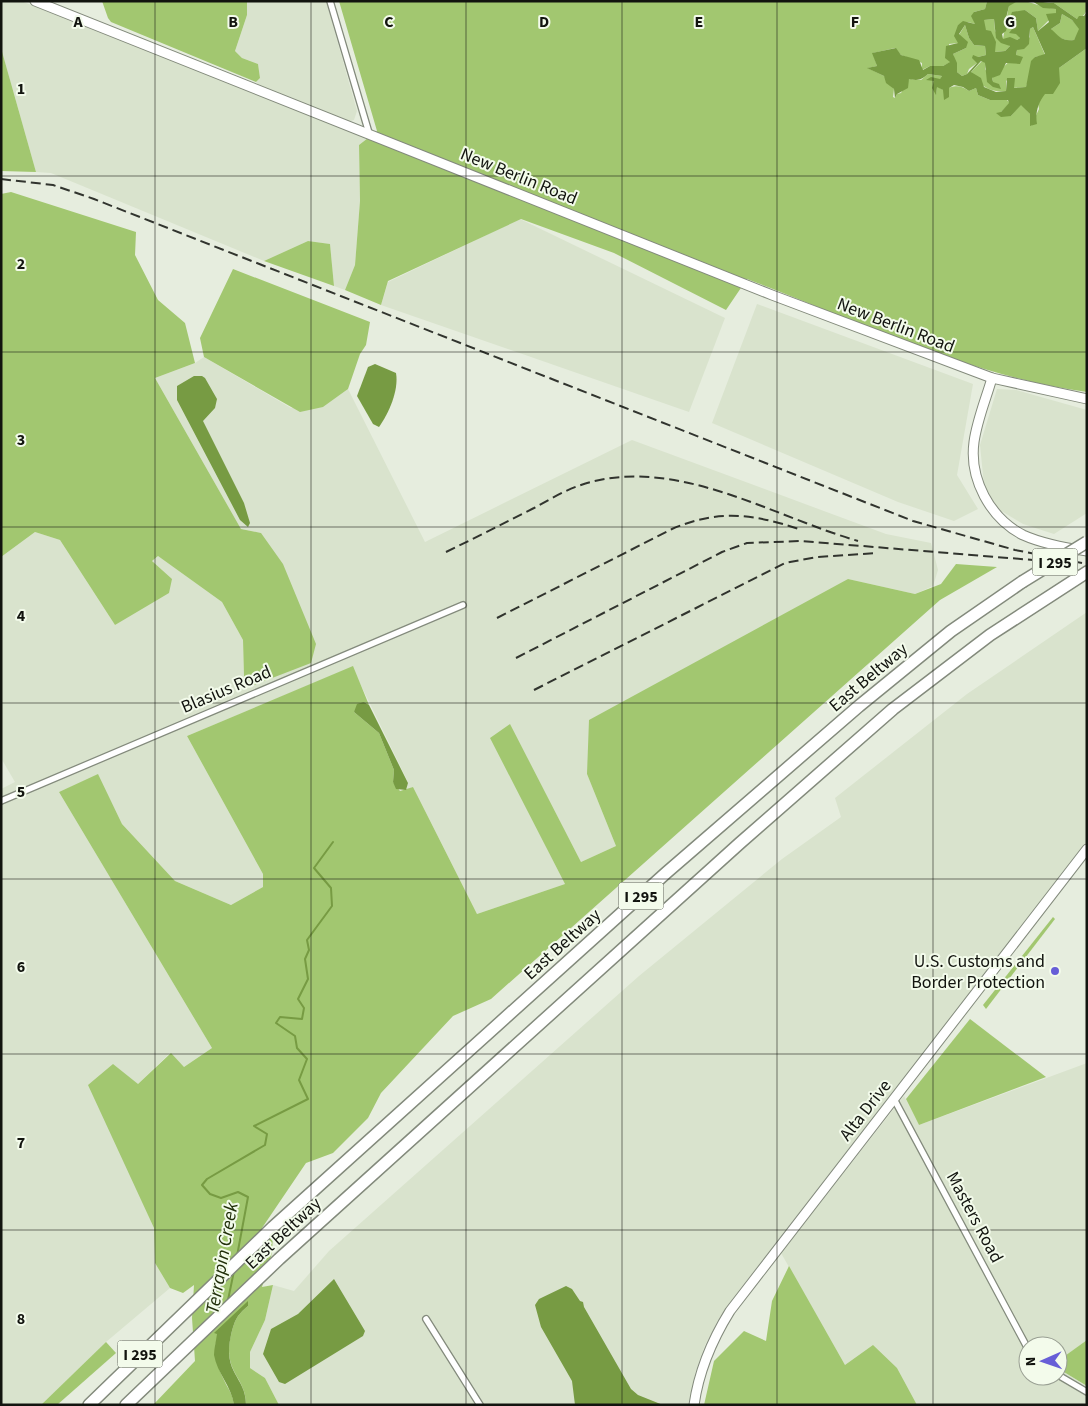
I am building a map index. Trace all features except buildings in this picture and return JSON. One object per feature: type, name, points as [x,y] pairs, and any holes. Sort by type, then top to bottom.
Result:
[{"type":"highway","name":"East Beltway","points":[[87,1405],[273,1227],[666,873],[859,706],[951,631],[1022,582],[1087,542]]},
{"type":"highway","name":"East Beltway","points":[[126,1405],[279,1259],[740,843],[893,709],[990,635],[1087,572]]},
{"type":"street","name":"New Berlin Road","points":[[35,1],[583,218],[697,266],[992,378],[1087,399]]},
{"type":"street","points":[[330,1],[369,134]]},
{"type":"street","points":[[992,378],[976,430],[973,452],[978,482],[986,499],[995,512],[1022,534],[1051,544],[1087,551]]},
{"type":"street","name":"Blasius Road","points":[[1,801],[462,605]]},
{"type":"street","name":"Alta Drive","points":[[694,1405],[700,1374],[712,1343],[730,1311],[1087,849]]},
{"type":"street","name":"Masters Road","points":[[894,1098],[1021,1336]]},
{"type":"street","points":[[426,1318],[480,1405]]},
{"type":"street","points":[[1068,1382],[1087,1392]]},
{"type":"shaded area","points":[[1,1],[21,1],[368,138],[359,145],[360,201],[355,265],[345,290],[334,286],[330,244],[308,241],[264,261],[51,173],[36,172],[1,48]]},
{"type":"shaded area","points":[[102,1],[247,1],[247,15],[235,51],[242,58],[258,64],[260,78],[256,82],[111,22]]},
{"type":"shaded area","points":[[247,1],[326,1],[357,111],[354,120],[348,122],[261,88],[256,82],[260,78],[258,64],[242,58],[235,51],[247,15]]},
{"type":"shaded area","points":[[339,1],[987,1],[985,9],[974,12],[975,24],[968,22],[958,25],[958,43],[949,44],[949,59],[951,62],[943,66],[930,66],[922,70],[922,63],[901,55],[895,48],[873,53],[877,66],[868,68],[884,76],[894,89],[893,97],[895,98],[897,94],[901,93],[909,79],[921,80],[928,74],[942,76],[940,80],[934,81],[936,94],[937,86],[943,90],[956,86],[969,91],[976,88],[978,95],[990,100],[1007,100],[1010,103],[1001,112],[1011,116],[1021,104],[1030,114],[1031,126],[1039,109],[1038,103],[1059,68],[1087,48],[1087,392],[1044,385],[958,360],[872,329],[747,279],[726,310],[614,253],[521,219],[388,281],[381,305],[345,290],[355,265],[360,201],[359,145],[377,131]]},
{"type":"shaded area","points":[[987,1],[1018,1],[1009,6],[1006,18],[1008,22],[1006,31],[1002,34],[1003,39],[1010,37],[1017,40],[1020,38],[1016,34],[1009,33],[1013,28],[1012,12],[1025,10],[1036,18],[1038,31],[1049,22],[1046,14],[1056,13],[1056,9],[1043,8],[1032,1],[1054,3],[1077,19],[1079,16],[1084,16],[1087,12],[1087,48],[1059,68],[1060,83],[1053,94],[1045,94],[1041,101],[1037,112],[1037,124],[1030,126],[1030,114],[1021,105],[1011,116],[1001,117],[996,113],[1001,112],[1009,103],[1008,100],[990,100],[978,95],[976,88],[969,91],[954,85],[949,88],[949,97],[944,100],[943,90],[937,87],[936,95],[932,88],[934,81],[926,80],[931,77],[940,79],[942,76],[928,74],[919,80],[909,79],[908,88],[897,94],[895,98],[894,89],[886,83],[884,76],[867,68],[877,66],[872,53],[896,48],[901,55],[919,60],[923,70],[930,66],[943,66],[950,62],[945,58],[946,46],[958,43],[954,36],[958,25],[963,21],[975,24],[971,16],[974,12],[985,9]],"holes":[[[1062,14],[1072,20],[1079,29],[1074,40],[1063,39],[1051,29],[1060,23]],[[994,19],[996,38],[1001,43],[1010,46],[1005,51],[995,52],[996,42],[991,31],[986,30],[984,20]],[[965,25],[969,38],[974,45],[985,46],[986,55],[978,57],[973,55],[972,58],[977,63],[967,74],[962,76],[957,72],[957,63],[953,54],[966,48],[968,42],[959,34]],[[1033,27],[1045,54],[1035,57],[1031,61],[1026,87],[1014,88],[1015,78],[1007,78],[1006,91],[996,92],[984,87],[981,78],[971,72],[981,61],[985,63],[987,82],[993,87],[1001,89],[999,84],[993,82],[992,78],[1000,75],[1006,63],[1020,64],[1023,57],[1016,55],[1017,50],[1024,49],[1029,44],[1030,29]]]},
{"type":"shaded area","points":[[1018,1],[1056,9],[1056,13],[1038,31],[1036,18],[1025,10],[1011,18],[1020,38],[1017,40],[1003,39],[1009,5]]},
{"type":"shaded area","points":[[1042,1],[1087,1],[1085,14],[1077,19],[1054,3]]},
{"type":"shaded area","points":[[1062,14],[1072,20],[1080,29],[1074,40],[1061,38],[1051,29],[1060,23]]},
{"type":"shaded area","points":[[994,19],[995,31],[1010,46],[1005,51],[995,52],[983,24],[984,20]]},
{"type":"shaded area","points":[[965,25],[969,38],[974,45],[985,46],[986,55],[978,57],[977,63],[969,69],[967,74],[962,76],[957,72],[953,54],[966,48],[959,35]]},
{"type":"shaded area","points":[[1033,27],[1045,55],[1035,57],[1026,87],[1013,88],[1006,80],[1006,91],[995,91],[986,88],[978,81],[971,72],[982,61],[986,63],[985,69],[993,82],[992,78],[1016,55],[1017,50],[1030,37],[1030,29]]},
{"type":"shaded area","points":[[1,48],[36,172],[1,171]]},
{"type":"shaded area","points":[[11,192],[136,232],[135,255],[158,300],[185,323],[195,363],[155,378],[241,529],[261,533],[283,564],[316,644],[311,663],[254,685],[244,676],[243,640],[222,602],[158,556],[152,561],[172,579],[169,593],[115,625],[60,540],[35,532],[1,557],[1,194]]},
{"type":"shaded area","points":[[520,219],[725,318],[689,412],[381,305],[388,282]]},
{"type":"shaded area","points":[[308,241],[330,244],[334,286],[264,261]]},
{"type":"shaded area","points":[[233,269],[370,322],[366,345],[360,354],[348,389],[323,407],[300,412],[204,357],[200,338]]},
{"type":"shaded area","points":[[757,304],[973,384],[957,475],[978,509],[954,521],[898,502],[712,423]]},
{"type":"shaded area","points":[[204,357],[291,408],[323,407],[348,389],[425,542],[632,440],[886,534],[931,543],[938,570],[933,586],[915,594],[848,579],[587,774],[616,846],[581,862],[510,725],[491,738],[565,884],[477,914],[413,787],[406,790],[408,782],[352,667],[187,736],[263,874],[263,887],[231,905],[175,881],[122,824],[98,775],[59,792],[212,1048],[184,1067],[170,1053],[138,1084],[128,1169],[154,1228],[155,1263],[170,1288],[106,1342],[41,1405],[1,1405],[1,789],[15,782],[1,758],[1,557],[35,532],[60,540],[115,625],[171,579],[152,561],[158,556],[222,602],[243,640],[244,676],[261,533],[241,529],[155,378],[195,363]]},
{"type":"shaded area","points":[[375,364],[396,373],[397,380],[392,401],[379,427],[373,424],[357,396],[368,367]]},
{"type":"shaded area","points":[[194,376],[205,378],[217,399],[215,408],[203,421],[244,503],[250,523],[248,527],[240,520],[177,400],[177,386]]},
{"type":"shaded area","points":[[997,389],[1016,390],[1087,410],[1087,513],[1054,534],[1023,524],[998,509],[984,485],[980,445]]},
{"type":"shaded area","points":[[956,564],[997,567],[940,600],[491,999],[453,1016],[381,1093],[368,1118],[333,1153],[306,1163],[262,1228],[273,1234],[272,1253],[262,1287],[273,1285],[265,1320],[250,1352],[250,1368],[265,1378],[279,1405],[246,1405],[245,1395],[232,1366],[229,1348],[231,1335],[237,1319],[248,1306],[248,1302],[223,1328],[218,1336],[216,1345],[218,1366],[234,1405],[153,1405],[195,1361],[192,1318],[194,1285],[183,1293],[170,1288],[155,1263],[154,1228],[88,1085],[113,1064],[138,1084],[171,1053],[184,1067],[212,1048],[59,792],[98,774],[122,824],[175,881],[231,905],[263,887],[263,874],[187,736],[353,666],[369,705],[364,702],[354,712],[379,733],[394,770],[393,782],[400,791],[413,787],[477,914],[565,884],[490,738],[510,724],[581,862],[616,846],[587,774],[589,720],[848,579],[915,594],[941,584]]},
{"type":"shaded area","points":[[1087,612],[1087,841],[734,1297],[718,1320],[705,1345],[695,1373],[689,1405],[279,1405],[265,1378],[250,1368],[250,1352],[265,1320],[273,1285],[294,1291],[329,1251],[639,976],[782,859],[841,817],[835,798],[967,694]]},
{"type":"shaded area","points":[[364,702],[369,705],[408,783],[406,790],[396,789],[393,782],[394,770],[379,733],[354,712],[357,704]]},
{"type":"shaded area","points":[[1053,917],[1055,919],[986,1009],[983,1005]]},
{"type":"shaded area","points":[[970,1019],[1046,1077],[919,1125],[906,1099]]},
{"type":"shaded area","points":[[1087,1063],[1087,1340],[1068,1354],[1068,1336],[1018,1336],[1018,1386],[1068,1386],[1068,1374],[1087,1386],[1087,1405],[917,1405],[897,1368],[845,1365],[781,1253],[904,1096],[919,1125]]},
{"type":"shaded area","points":[[789,1266],[845,1365],[873,1345],[897,1368],[917,1405],[704,1405],[714,1361],[744,1331],[766,1341],[772,1301]]},
{"type":"shaded area","points":[[334,1279],[365,1331],[363,1336],[285,1384],[279,1382],[263,1354],[271,1329],[298,1314]]},
{"type":"shaded area","points":[[566,1286],[572,1289],[580,1301],[583,1302],[584,1307],[631,1389],[638,1395],[663,1405],[575,1405],[572,1381],[541,1327],[535,1305],[539,1299]]},
{"type":"shaded area","points":[[248,1301],[248,1306],[235,1322],[229,1348],[232,1367],[245,1395],[246,1405],[234,1405],[233,1398],[218,1368],[214,1355],[217,1334],[214,1333]]},
{"type":"shaded area","points":[[1087,1340],[1087,1386],[1068,1374],[1068,1354]]},
{"type":"shaded area","points":[[106,1342],[116,1353],[57,1405],[41,1405]]},
{"type":"waterway","name":"Terrapin Creek","points":[[237,1256],[248,1197],[238,1192],[221,1198],[210,1194],[202,1185],[207,1179],[265,1145],[267,1134],[254,1126],[308,1099],[299,1080],[307,1059],[297,1048],[295,1036],[276,1023],[280,1017],[302,1019],[304,1008],[298,999],[308,979],[305,959],[309,950],[307,940],[332,906],[331,888],[314,868],[333,842]]},
{"type":"waterway","name":"Terrapin Creek","points":[[228,1300],[234,1271]]},
{"type":"railway","points":[[1,179],[53,185],[94,199],[913,521],[1015,550],[1087,564]]},
{"type":"railway","points":[[446,552],[557,495],[581,485],[616,477],[651,477],[687,483],[722,492],[858,541]]},
{"type":"railway","points":[[497,618],[672,529],[705,518],[720,516],[751,517],[799,529]]},
{"type":"railway","points":[[516,658],[722,552],[747,543],[801,541],[1033,560]]},
{"type":"railway","points":[[534,690],[785,563],[817,557],[876,553]]},
{"type":"place","name":"U.S. Customs and Border Protection","points":[[1055,971]]}]
